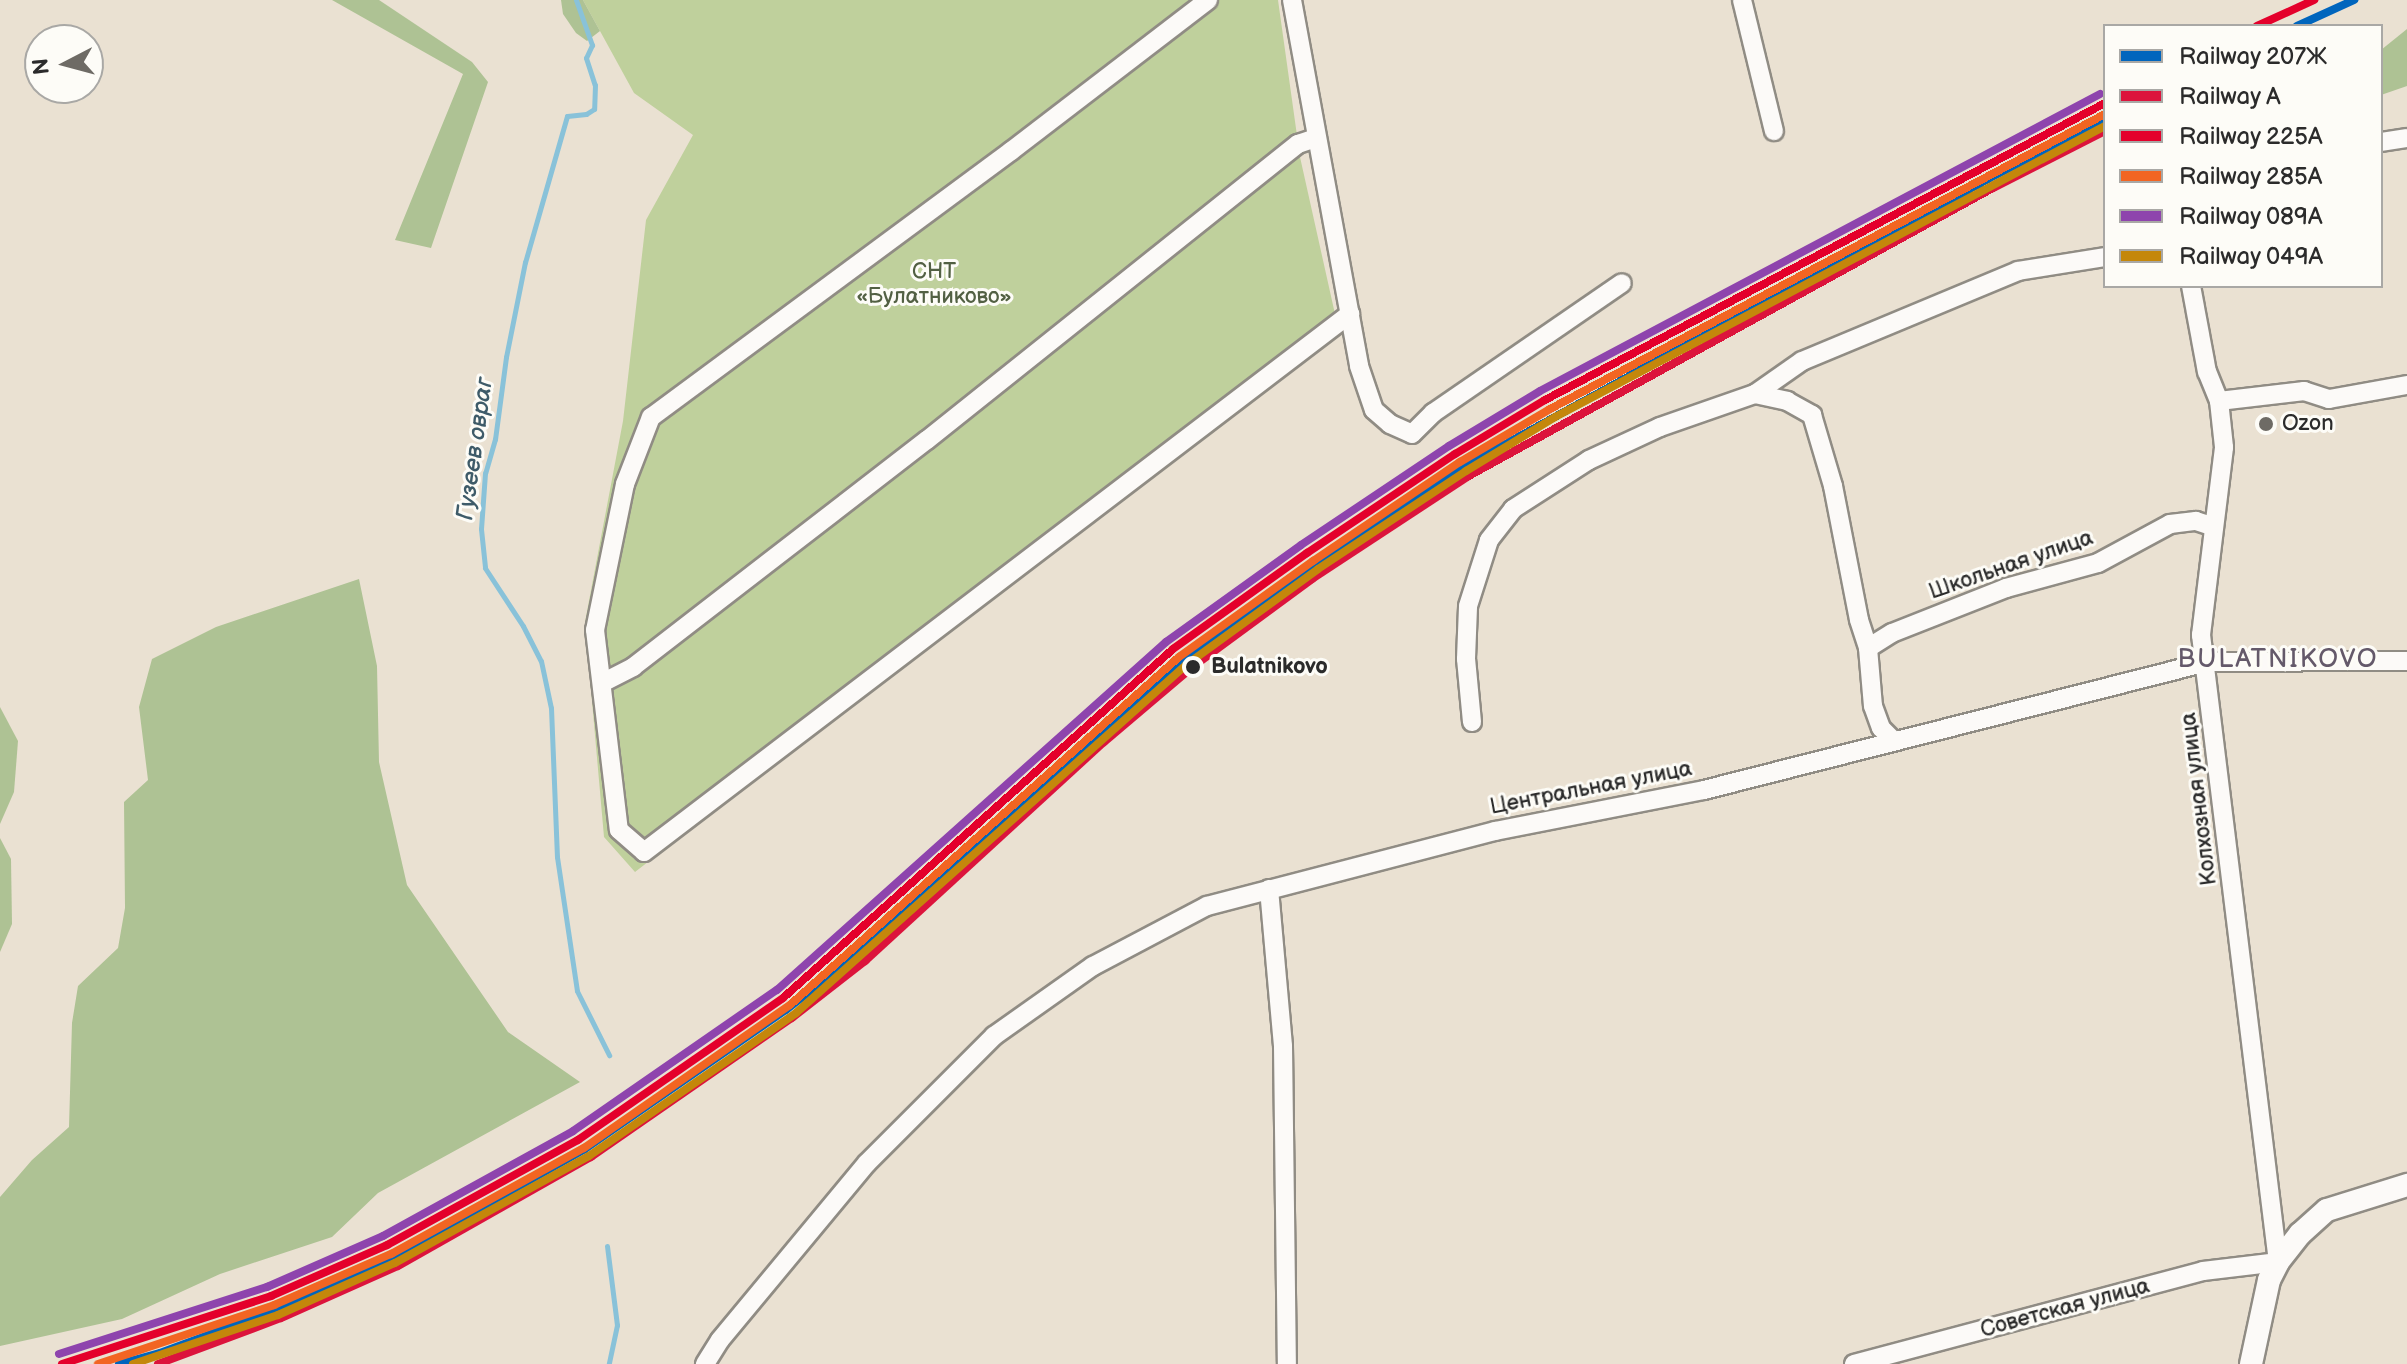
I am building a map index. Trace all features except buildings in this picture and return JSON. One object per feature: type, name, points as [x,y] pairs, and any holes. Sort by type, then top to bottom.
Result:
[{"type":"street","points":[[1208,0],[1011,151],[651,417],[625,484],[595,630],[598,672],[604,682],[619,830],[644,852],[1350,314]]},
{"type":"street","points":[[1292,0],[1359,366],[1374,410],[1390,424],[1412,434],[1433,413],[1622,283]]},
{"type":"street","points":[[1742,0],[1774,131]]},
{"type":"street","points":[[604,682],[633,667],[927,440],[1298,144],[1315,138]]},
{"type":"street","points":[[2383,142],[2407,138]]},
{"type":"street","points":[[1472,722],[1466,659],[1468,606],[1489,540],[1513,509],[1589,460],[1660,427],[1755,394],[1802,361],[2018,271],[2103,257]]},
{"type":"street","name":"Колхозная улица","points":[[2191,288],[2207,372],[2219,401],[2224,447],[2201,635],[2207,662],[2278,1262]]},
{"type":"street","points":[[2219,401],[2304,391],[2329,399],[2407,385]]},
{"type":"street","points":[[1755,394],[1787,401],[1812,415],[1833,486],[1868,648],[1873,706],[1881,728],[1893,740]]},
{"type":"street","name":"Школьная улица","points":[[1868,648],[1892,633],[2006,588],[2098,563],[2170,524],[2196,521],[2214,527]]},
{"type":"street","name":"Центральная улица","points":[[705,1364],[730,1327],[867,1163],[994,1036],[1093,966],[1207,906],[1495,831],[1704,790],[2207,662],[2407,661]]},
{"type":"street","points":[[1269,889],[1283,1046],[1287,1364]]},
{"type":"street","points":[[2251,1364],[2264,1295],[2278,1262],[2327,1210],[2407,1185]]},
{"type":"street","name":"Советская улица","points":[[1854,1364],[2203,1271],[2278,1262]]},
{"type":"green space","points":[[332,0],[379,0],[472,62],[488,82],[431,248],[395,240],[463,74]]},
{"type":"green space","points":[[561,0],[583,0],[600,31],[587,41],[576,33],[563,14]]},
{"type":"green space","name":"СНТ «Булатниково»","points":[[583,0],[1278,0],[1300,157],[1337,323],[1334,330],[635,872],[604,837],[585,622],[623,421],[646,220],[693,135],[634,93]]},
{"type":"green space","points":[[2407,29],[2407,86],[2383,94],[2383,48]]},
{"type":"green space","points":[[359,579],[377,666],[379,762],[407,885],[508,1032],[580,1082],[378,1193],[332,1237],[220,1274],[122,1319],[0,1346],[0,1197],[32,1160],[69,1127],[72,1023],[78,986],[118,948],[125,908],[124,802],[148,780],[139,707],[152,659],[216,627]]},
{"type":"green space","points":[[0,707],[18,741],[14,792],[0,824]]},
{"type":"green space","points":[[0,838],[11,859],[12,924],[0,952]]},
{"type":"waterway","name":"Гузеев овраг","points":[[576,0],[592,45],[586,58],[595,85],[594,109],[586,114],[567,116],[525,262],[506,357],[495,439],[485,473],[481,529],[485,568],[523,626],[541,661],[551,708],[557,857],[577,991],[609,1055]]},
{"type":"waterway","name":"Гузеев овраг","points":[[607,1246],[617,1325],[609,1364]]},
{"type":"rail line","name":"225А","points":[[2261,24],[2314,0]]},
{"type":"rail line","name":"207Ж","points":[[2301,24],[2354,0]]},
{"type":"rail line","name":"089А","points":[[59,1354],[267,1287],[383,1236],[573,1131],[777,990],[1166,642],[1301,545],[1449,446],[1540,391],[2100,94]]},
{"type":"rail line","name":"225А","points":[[62,1364],[271,1296],[387,1245],[578,1140],[783,998],[1173,649],[1307,553],[1455,454],[1545,400],[2103,104]]},
{"type":"rail line","name":"285А","points":[[98,1364],[274,1305],[391,1254],[584,1148],[790,1005],[1179,657],[1313,561],[1460,462],[1550,409],[2103,115]]},
{"type":"rail line","name":"207Ж","points":[[119,1364],[160,1353],[278,1309],[394,1257],[585,1149],[786,1010],[859,953],[1097,735],[1184,661],[1306,571],[1462,468],[1988,179],[2103,121]]},
{"type":"rail line","name":"049А","points":[[133,1364],[278,1315],[395,1263],[589,1156],[796,1013],[1186,665],[1318,569],[1466,471],[1555,417],[2103,127]]},
{"type":"rail line","name":"A","points":[[158,1364],[281,1318],[398,1266],[591,1157],[792,1018],[865,961],[1104,742],[1190,669],[1312,579],[1467,477],[1993,188],[2103,132]]},
{"type":"place","name":"Ozon","points":[[2266,424]]},
{"type":"place","name":"Bulatnikovo","points":[[1193,667]]},
{"type":"district","name":"BULATNIKOVO","points":[[2278,660]]}]
